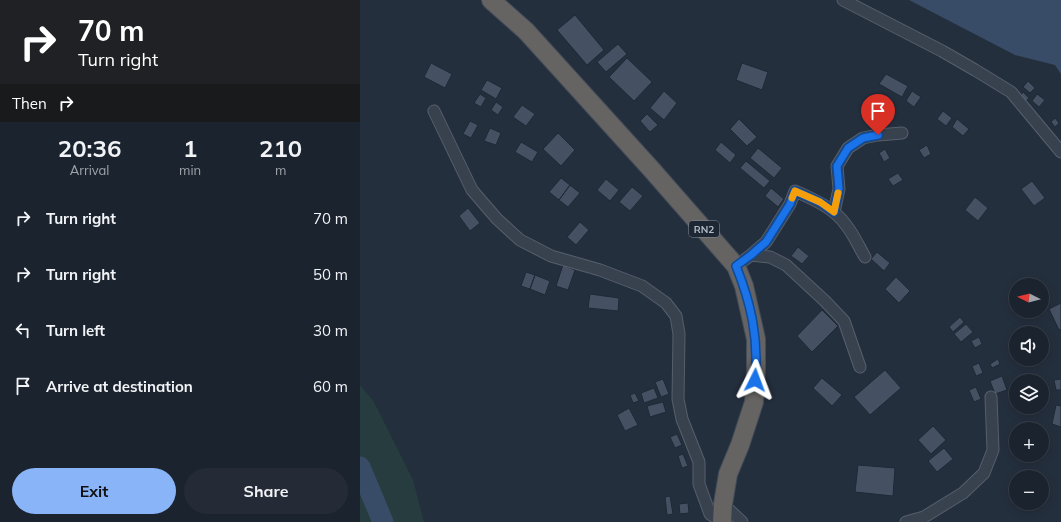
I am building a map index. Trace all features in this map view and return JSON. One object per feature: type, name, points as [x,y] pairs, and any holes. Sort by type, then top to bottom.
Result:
[{"type":"highway","name":"RN2","points":[[491,0],[526,32],[657,176],[736,266],[744,286],[755,332],[756,369],[754,402],[740,445],[728,474],[723,504],[722,522]]},
{"type":"street","points":[[843,0],[942,50],[1010,92],[1061,152]]},
{"type":"street","points":[[434,111],[472,190],[497,219],[520,240],[550,256],[600,270],[642,286],[666,303],[676,316],[679,334],[678,400],[682,419],[699,462],[699,484],[710,514],[722,522]]},
{"type":"street","points":[[834,212],[839,189],[837,166],[848,148],[863,138],[902,133]]},
{"type":"street","points":[[736,266],[766,242],[790,204],[795,191],[820,202],[834,212],[846,224],[865,257]]},
{"type":"street","points":[[751,255],[770,257],[786,265],[844,320],[860,366]]},
{"type":"street","points":[[906,522],[924,517],[963,493],[984,473],[993,450],[991,397]]},
{"type":"street","points":[[723,504],[742,522]]},
{"type":"green space","points":[[360,385],[374,402],[413,480],[424,522],[360,522]]},
{"type":"water","points":[[909,0],[1061,0],[1061,74],[1055,65],[1015,55]]},
{"type":"building","points":[[575,15],[604,50],[587,65],[557,30]]},
{"type":"building","points":[[618,44],[627,54],[606,72],[597,62]]},
{"type":"building","points":[[627,58],[652,82],[634,101],[609,77]]},
{"type":"building","points":[[431,63],[452,74],[445,88],[424,77]]},
{"type":"building","points":[[742,63],[768,72],[762,90],[736,80]]},
{"type":"building","points":[[886,74],[908,86],[902,97],[879,84]]},
{"type":"building","points":[[487,80],[502,88],[496,99],[481,90]]},
{"type":"building","points":[[1028,81],[1035,88],[1030,93],[1023,87]]},
{"type":"building","points":[[664,91],[677,103],[664,120],[650,108]]},
{"type":"building","points":[[912,91],[921,97],[914,107],[906,101]]},
{"type":"building","points":[[1023,92],[1029,98],[1025,102],[1020,96]]},
{"type":"building","points":[[480,94],[486,98],[481,107],[474,103]]},
{"type":"building","points":[[1037,94],[1045,100],[1039,107],[1032,101]]},
{"type":"building","points":[[496,102],[503,107],[498,115],[491,110]]},
{"type":"building","points":[[522,105],[535,114],[526,126],[513,117]]},
{"type":"building","points":[[943,111],[952,118],[946,126],[937,119]]},
{"type":"building","points":[[647,114],[658,125],[650,132],[640,121]]},
{"type":"building","points":[[1055,118],[1059,123],[1055,127],[1051,122]]},
{"type":"building","points":[[739,119],[757,137],[747,146],[730,129]]},
{"type":"building","points":[[957,119],[969,129],[963,136],[952,127]]},
{"type":"building","points":[[470,121],[478,125],[471,138],[463,134]]},
{"type":"building","points":[[490,128],[501,133],[496,145],[484,141]]},
{"type":"building","points":[[558,133],[575,150],[561,166],[543,149]]},
{"type":"building","points":[[521,142],[538,152],[532,162],[515,152]]},
{"type":"building","points":[[721,142],[736,155],[730,163],[715,150]]},
{"type":"building","points":[[927,145],[931,154],[924,158],[919,150]]},
{"type":"building","points":[[758,148],[782,168],[774,178],[750,158]]},
{"type":"building","points":[[885,149],[890,158],[884,162],[879,153]]},
{"type":"building","points":[[746,161],[770,181],[764,188],[740,168]]},
{"type":"building","points":[[898,173],[903,180],[893,186],[888,179]]},
{"type":"building","points":[[561,178],[570,185],[559,200],[549,192]]},
{"type":"building","points":[[606,179],[619,190],[610,201],[597,190]]},
{"type":"building","points":[[1032,181],[1045,198],[1034,206],[1021,189]]},
{"type":"building","points":[[570,185],[580,193],[568,207],[559,200]]},
{"type":"building","points":[[632,187],[643,196],[630,211],[619,202]]},
{"type":"building","points":[[771,188],[784,199],[778,207],[765,196]]},
{"type":"building","points":[[975,197],[988,208],[978,221],[965,210]]},
{"type":"building","points":[[468,208],[480,223],[470,231],[459,216]]},
{"type":"building","points":[[580,222],[589,230],[576,245],[567,237]]},
{"type":"building","points":[[798,247],[809,256],[802,264],[791,256]]},
{"type":"building","points":[[877,252],[890,263],[884,271],[871,259]]},
{"type":"building","points":[[563,265],[575,270],[568,290],[556,286]]},
{"type":"building","points":[[526,272],[535,275],[530,289],[521,286]]},
{"type":"building","points":[[535,275],[550,281],[545,295],[530,289]]},
{"type":"building","points":[[896,277],[910,291],[899,303],[885,289]]},
{"type":"building","points":[[590,294],[619,298],[618,311],[588,308]]},
{"type":"building","points":[[1061,303],[1061,329],[1059,330],[1049,309]]},
{"type":"building","points":[[822,310],[838,326],[812,352],[797,336]]},
{"type":"building","points":[[960,317],[964,322],[953,332],[949,327]]},
{"type":"building","points":[[966,324],[973,332],[961,342],[954,334]]},
{"type":"building","points":[[979,337],[982,344],[975,348],[971,341]]},
{"type":"building","points":[[998,359],[1000,364],[992,368],[990,364]]},
{"type":"building","points":[[979,363],[983,373],[976,376],[972,366]]},
{"type":"building","points":[[885,370],[901,388],[870,415],[854,397]]},
{"type":"building","points":[[1002,376],[1007,390],[995,394],[990,381]]},
{"type":"building","points":[[822,378],[842,395],[832,406],[813,388]]},
{"type":"building","points":[[663,379],[669,394],[661,397],[655,382]]},
{"type":"building","points":[[1061,379],[1061,390],[1056,390],[1054,380]]},
{"type":"building","points":[[976,387],[981,399],[974,402],[969,390]]},
{"type":"building","points":[[654,388],[658,398],[644,403],[641,393]]},
{"type":"building","points":[[635,393],[639,401],[633,403],[630,395]]},
{"type":"building","points":[[663,402],[666,412],[650,417],[647,406]]},
{"type":"building","points":[[1056,405],[1061,406],[1061,427],[1052,424]]},
{"type":"building","points":[[629,408],[638,425],[625,431],[617,415]]},
{"type":"building","points":[[933,426],[946,440],[931,454],[918,440]]},
{"type":"building","points":[[677,434],[682,445],[675,448],[670,437]]},
{"type":"building","points":[[944,448],[953,459],[937,472],[928,461]]},
{"type":"building","points":[[683,454],[688,466],[682,468],[678,456]]},
{"type":"building","points":[[858,465],[895,468],[893,496],[855,492]]},
{"type":"building","points":[[670,496],[673,514],[667,515],[665,497]]},
{"type":"building","points":[[688,503],[689,513],[680,514],[679,504]]},
{"type":"waterway","points":[[360,467],[383,522]]},
{"type":"slow traffic","points":[[792,198],[795,191],[820,202],[834,212],[838,193]]},
{"type":"route","points":[[755,380],[756,339],[744,286],[736,266],[766,242],[790,204],[795,191],[820,202],[834,212],[839,189],[837,166],[848,148],[863,138],[878,135]]}]
